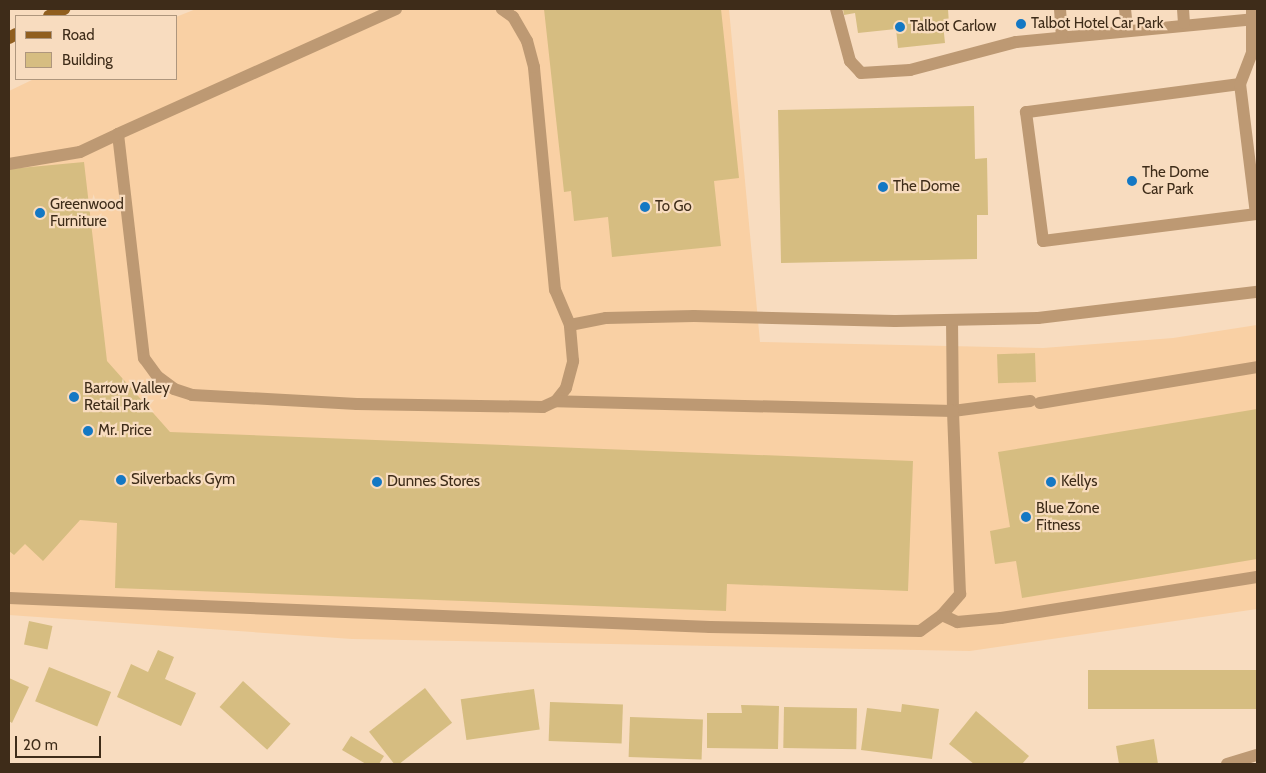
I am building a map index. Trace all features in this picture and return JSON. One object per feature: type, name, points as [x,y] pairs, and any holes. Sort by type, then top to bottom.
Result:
[{"type":"main road","points":[[52,15],[64,9]]},
{"type":"street","points":[[9,164],[80,152],[396,9]]},
{"type":"street","points":[[502,9],[513,17],[527,41],[534,67],[555,290],[570,325],[573,361],[566,388],[556,401]]},
{"type":"street","points":[[836,9],[850,61],[861,72],[910,70],[1016,42],[1252,14],[1252,52],[1240,84],[1256,214],[1043,241],[1026,112],[1240,84]]},
{"type":"street","points":[[1060,9],[1062,37]]},
{"type":"street","points":[[1125,9],[1127,29]]},
{"type":"street","points":[[1183,9],[1184,23]]},
{"type":"street","points":[[118,134],[144,358],[157,376],[174,389],[192,395],[357,404],[543,407],[556,401],[953,411],[1035,402],[1257,367]]},
{"type":"street","points":[[570,325],[606,318],[694,316],[952,320],[1038,318],[1257,292]]},
{"type":"street","points":[[9,598],[710,627],[920,630],[942,615],[960,594],[953,411],[952,320]]},
{"type":"street","points":[[942,615],[958,622],[1000,618],[1257,577]]},
{"type":"street","points":[[1227,764],[1257,755]]},
{"type":"shaded area","points":[[196,9],[729,9],[760,342],[1043,348],[1173,338],[1257,325],[1257,609],[970,651],[352,639],[9,615],[9,91],[32,80],[178,80],[178,16]]},
{"type":"building","points":[[544,9],[721,9],[739,178],[714,181],[721,246],[612,257],[608,217],[574,221],[571,191],[564,192]]},
{"type":"building","name":"Talbot Carlow","points":[[843,9],[948,9],[949,24],[943,24],[945,43],[898,48],[896,29],[858,33],[855,13],[844,15]]},
{"type":"building","name":"The Dome","points":[[974,106],[975,159],[987,158],[988,215],[977,215],[977,259],[781,263],[778,110]]},
{"type":"building","name":"Barrow Valley Retail Park","points":[[84,162],[107,361],[170,432],[913,461],[908,591],[727,584],[726,611],[115,588],[117,523],[80,520],[43,561],[25,544],[14,555],[9,551],[9,169]]},
{"type":"building","points":[[1035,353],[1036,382],[998,383],[997,354]]},
{"type":"building","points":[[1257,409],[1257,559],[1022,598],[1016,561],[995,564],[990,531],[1010,527],[998,452]]},
{"type":"building","points":[[29,621],[52,626],[47,649],[24,644]]},
{"type":"building","points":[[158,650],[174,657],[165,679],[196,693],[181,726],[117,697],[131,664],[148,672]]},
{"type":"building","points":[[49,667],[111,692],[97,726],[35,701]]},
{"type":"building","points":[[1088,670],[1257,670],[1257,709],[1088,709]]},
{"type":"building","points":[[9,678],[29,687],[12,723],[9,721]]},
{"type":"building","points":[[243,681],[291,724],[267,750],[220,707]]},
{"type":"building","points":[[425,688],[452,723],[399,764],[394,764],[369,732]]},
{"type":"building","points":[[534,689],[540,730],[466,740],[461,699]]},
{"type":"building","points":[[550,702],[623,705],[622,744],[549,741]]},
{"type":"building","points":[[902,704],[939,709],[932,759],[861,750],[867,708],[901,712]]},
{"type":"building","points":[[741,705],[779,706],[778,749],[707,748],[707,713],[742,713]]},
{"type":"building","points":[[784,707],[857,708],[856,749],[783,748]]},
{"type":"building","points":[[976,711],[1029,756],[1022,764],[974,764],[949,744]]},
{"type":"building","points":[[630,717],[703,720],[702,760],[629,757]]},
{"type":"building","points":[[351,736],[384,756],[379,764],[366,764],[342,750]]},
{"type":"building","points":[[1154,739],[1158,764],[1119,764],[1116,746]]},
{"type":"place","name":"Talbot Hotel Car Park","points":[[1021,24]]},
{"type":"place","name":"Talbot Carlow","points":[[900,27]]},
{"type":"place","name":"The Dome Car Park","points":[[1132,181]]},
{"type":"place","name":"The Dome","points":[[883,187]]},
{"type":"place","name":"To Go","points":[[645,207]]},
{"type":"place","name":"Greenwood Furniture","points":[[40,213]]},
{"type":"place","name":"Barrow Valley Retail Park","points":[[74,397]]},
{"type":"place","name":"Mr. Price","points":[[88,431]]},
{"type":"place","name":"Silverbacks Gym","points":[[121,480]]},
{"type":"place","name":"Dunnes Stores","points":[[377,482]]},
{"type":"place","name":"Kellys","points":[[1051,482]]},
{"type":"place","name":"Blue Zone Fitness","points":[[1026,517]]}]
